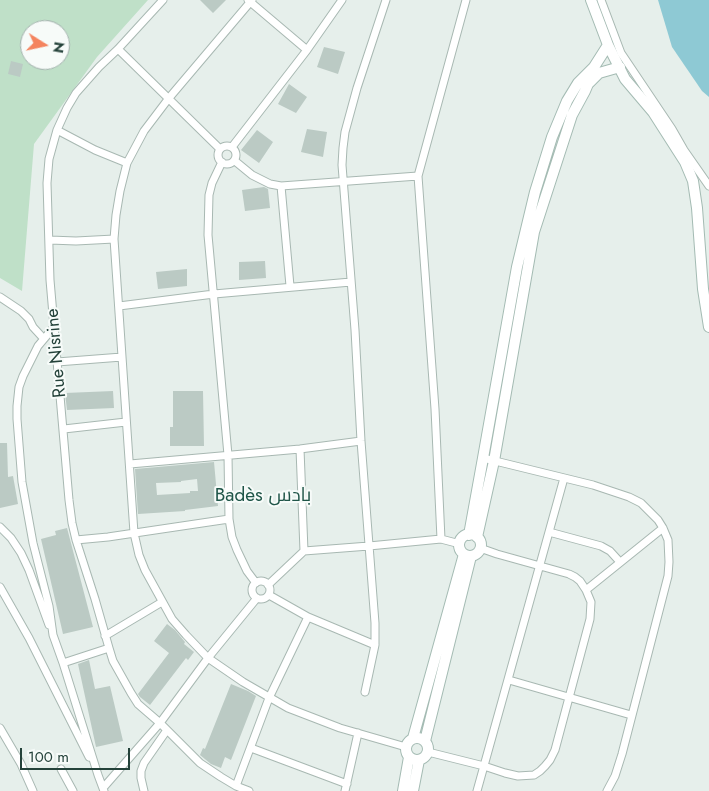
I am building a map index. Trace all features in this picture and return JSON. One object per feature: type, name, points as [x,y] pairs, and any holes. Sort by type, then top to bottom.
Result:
[{"type":"street","name":"Rue Nisrine","points":[[163,0],[76,93],[56,130],[49,159],[47,183],[50,280],[69,500],[76,540],[113,661],[138,704],[200,762],[236,786],[249,791]]},
{"type":"street","points":[[232,147],[307,50],[342,0]]},
{"type":"street","points":[[365,692],[375,645],[375,623],[361,441],[355,330],[342,181],[343,148],[345,132],[386,0]]},
{"type":"street","points":[[441,539],[435,410],[418,176],[466,0]]},
{"type":"street","points":[[591,0],[608,45],[625,79],[653,112],[685,162],[693,181],[703,289],[709,327]]},
{"type":"street","points":[[600,0],[621,53],[709,186]]},
{"type":"street","points":[[307,50],[250,1],[169,98],[144,131],[127,163],[120,191],[114,239],[134,533],[139,555],[152,584],[172,619],[208,658],[243,682],[288,708],[358,733],[411,755],[424,757],[439,662]]},
{"type":"street","points":[[489,460],[516,266],[534,192],[552,137],[567,101],[578,83],[594,67],[608,45]]},
{"type":"street","points":[[118,49],[220,149]]},
{"type":"street","points":[[473,536],[534,232],[572,116],[584,90],[598,73],[620,67]]},
{"type":"street","points":[[56,130],[94,150],[127,163]]},
{"type":"street","points":[[226,146],[232,147],[236,152],[236,158],[229,164],[222,162],[218,155],[220,149],[226,146]]},
{"type":"street","points":[[234,160],[252,175],[270,184],[281,186],[418,176]]},
{"type":"street","points":[[222,162],[212,183],[208,213],[209,252],[228,455],[229,519],[232,537],[237,550],[247,571],[256,583]]},
{"type":"street","points":[[281,186],[290,286]]},
{"type":"street","points":[[50,240],[114,239]]},
{"type":"street","points":[[119,306],[290,286],[351,282]]},
{"type":"street","points":[[0,298],[29,319],[33,327],[44,339]]},
{"type":"street","points":[[53,634],[49,606],[33,544],[22,482],[17,406],[19,387],[30,361],[38,346],[54,327]]},
{"type":"street","points":[[57,362],[122,357]]},
{"type":"street","points":[[64,428],[126,422]]},
{"type":"street","points":[[130,464],[361,441]]},
{"type":"street","points":[[300,448],[304,551]]},
{"type":"street","points":[[489,460],[564,478],[629,497],[641,503],[658,520],[668,540],[668,576],[622,754],[615,776],[607,791]]},
{"type":"street","points":[[477,791],[564,478]]},
{"type":"street","points":[[76,540],[229,519]]},
{"type":"street","points":[[0,526],[11,538],[29,570],[63,663],[103,789],[160,723],[208,658],[257,598]]},
{"type":"street","points":[[586,590],[663,528]]},
{"type":"street","points":[[549,532],[601,546],[610,551],[620,562]]},
{"type":"street","points":[[464,536],[473,536],[480,540],[480,548],[477,554],[468,555],[460,549],[460,544],[464,536]]},
{"type":"street","points":[[268,585],[304,551],[441,539],[460,544]]},
{"type":"street","points":[[413,738],[421,739],[426,746],[518,776],[534,775],[540,771],[550,760],[555,750],[590,619],[591,602],[580,582],[569,574],[539,567],[480,548]]},
{"type":"street","points":[[413,791],[411,755],[407,744],[413,738],[439,662],[468,555]]},
{"type":"street","points":[[262,581],[268,585],[270,588],[269,595],[264,599],[257,598],[252,589],[256,583],[262,581]]},
{"type":"street","points":[[0,587],[29,638],[98,775]]},
{"type":"street","points":[[269,595],[308,617],[375,645]]},
{"type":"street","points":[[105,636],[162,602]]},
{"type":"street","points":[[236,786],[269,698],[308,617]]},
{"type":"street","points":[[63,663],[109,648]]},
{"type":"street","points":[[509,680],[631,715]]},
{"type":"street","points":[[0,728],[21,764],[33,791]]},
{"type":"street","points":[[144,791],[141,778],[144,763],[167,730]]},
{"type":"street","points":[[251,748],[346,788],[358,733]]},
{"type":"street","points":[[403,791],[411,755]]},
{"type":"street","points":[[61,769],[73,791]]},
{"type":"green space","points":[[0,0],[148,0],[97,57],[34,144],[22,291],[0,278]]},
{"type":"water","points":[[658,0],[709,0],[709,97],[702,91],[672,47]]},
{"type":"building","points":[[200,0],[226,0],[213,13]]},
{"type":"building","points":[[324,47],[345,52],[338,74],[317,67]]},
{"type":"building","points":[[11,61],[20,63],[20,70],[22,70],[20,77],[8,74]]},
{"type":"building","points":[[289,84],[307,97],[296,113],[278,104]]},
{"type":"building","points":[[307,129],[327,132],[323,157],[301,152]]},
{"type":"building","points":[[257,130],[273,142],[259,163],[241,150]]},
{"type":"building","points":[[264,187],[268,189],[270,208],[245,211],[242,190]]},
{"type":"building","points":[[265,261],[266,278],[239,280],[239,262]]},
{"type":"building","points":[[187,269],[187,286],[158,289],[156,272]]},
{"type":"building","points":[[113,391],[114,408],[67,410],[65,393]]},
{"type":"building","points":[[173,391],[203,391],[204,446],[170,446],[170,427],[173,427]]},
{"type":"building","points":[[0,443],[7,443],[8,477],[13,476],[18,504],[0,508]]},
{"type":"building","points":[[214,462],[218,506],[185,511],[138,514],[135,469]],"holes":[[[197,479],[198,491],[157,495],[156,483]]]},
{"type":"building","points":[[67,528],[93,627],[63,634],[41,539],[56,535],[55,531]]},
{"type":"building","points":[[167,624],[175,630],[185,642],[184,644],[194,652],[188,660],[186,658],[150,705],[138,694],[169,653],[154,641]]},
{"type":"building","points":[[89,660],[95,689],[110,686],[123,741],[96,747],[78,664]]},
{"type":"building","points":[[231,684],[256,696],[231,760],[225,757],[221,768],[211,764],[200,755],[203,748],[205,749]]},
{"type":"district","name":"Badès بادس","points":[[263,496]]}]
